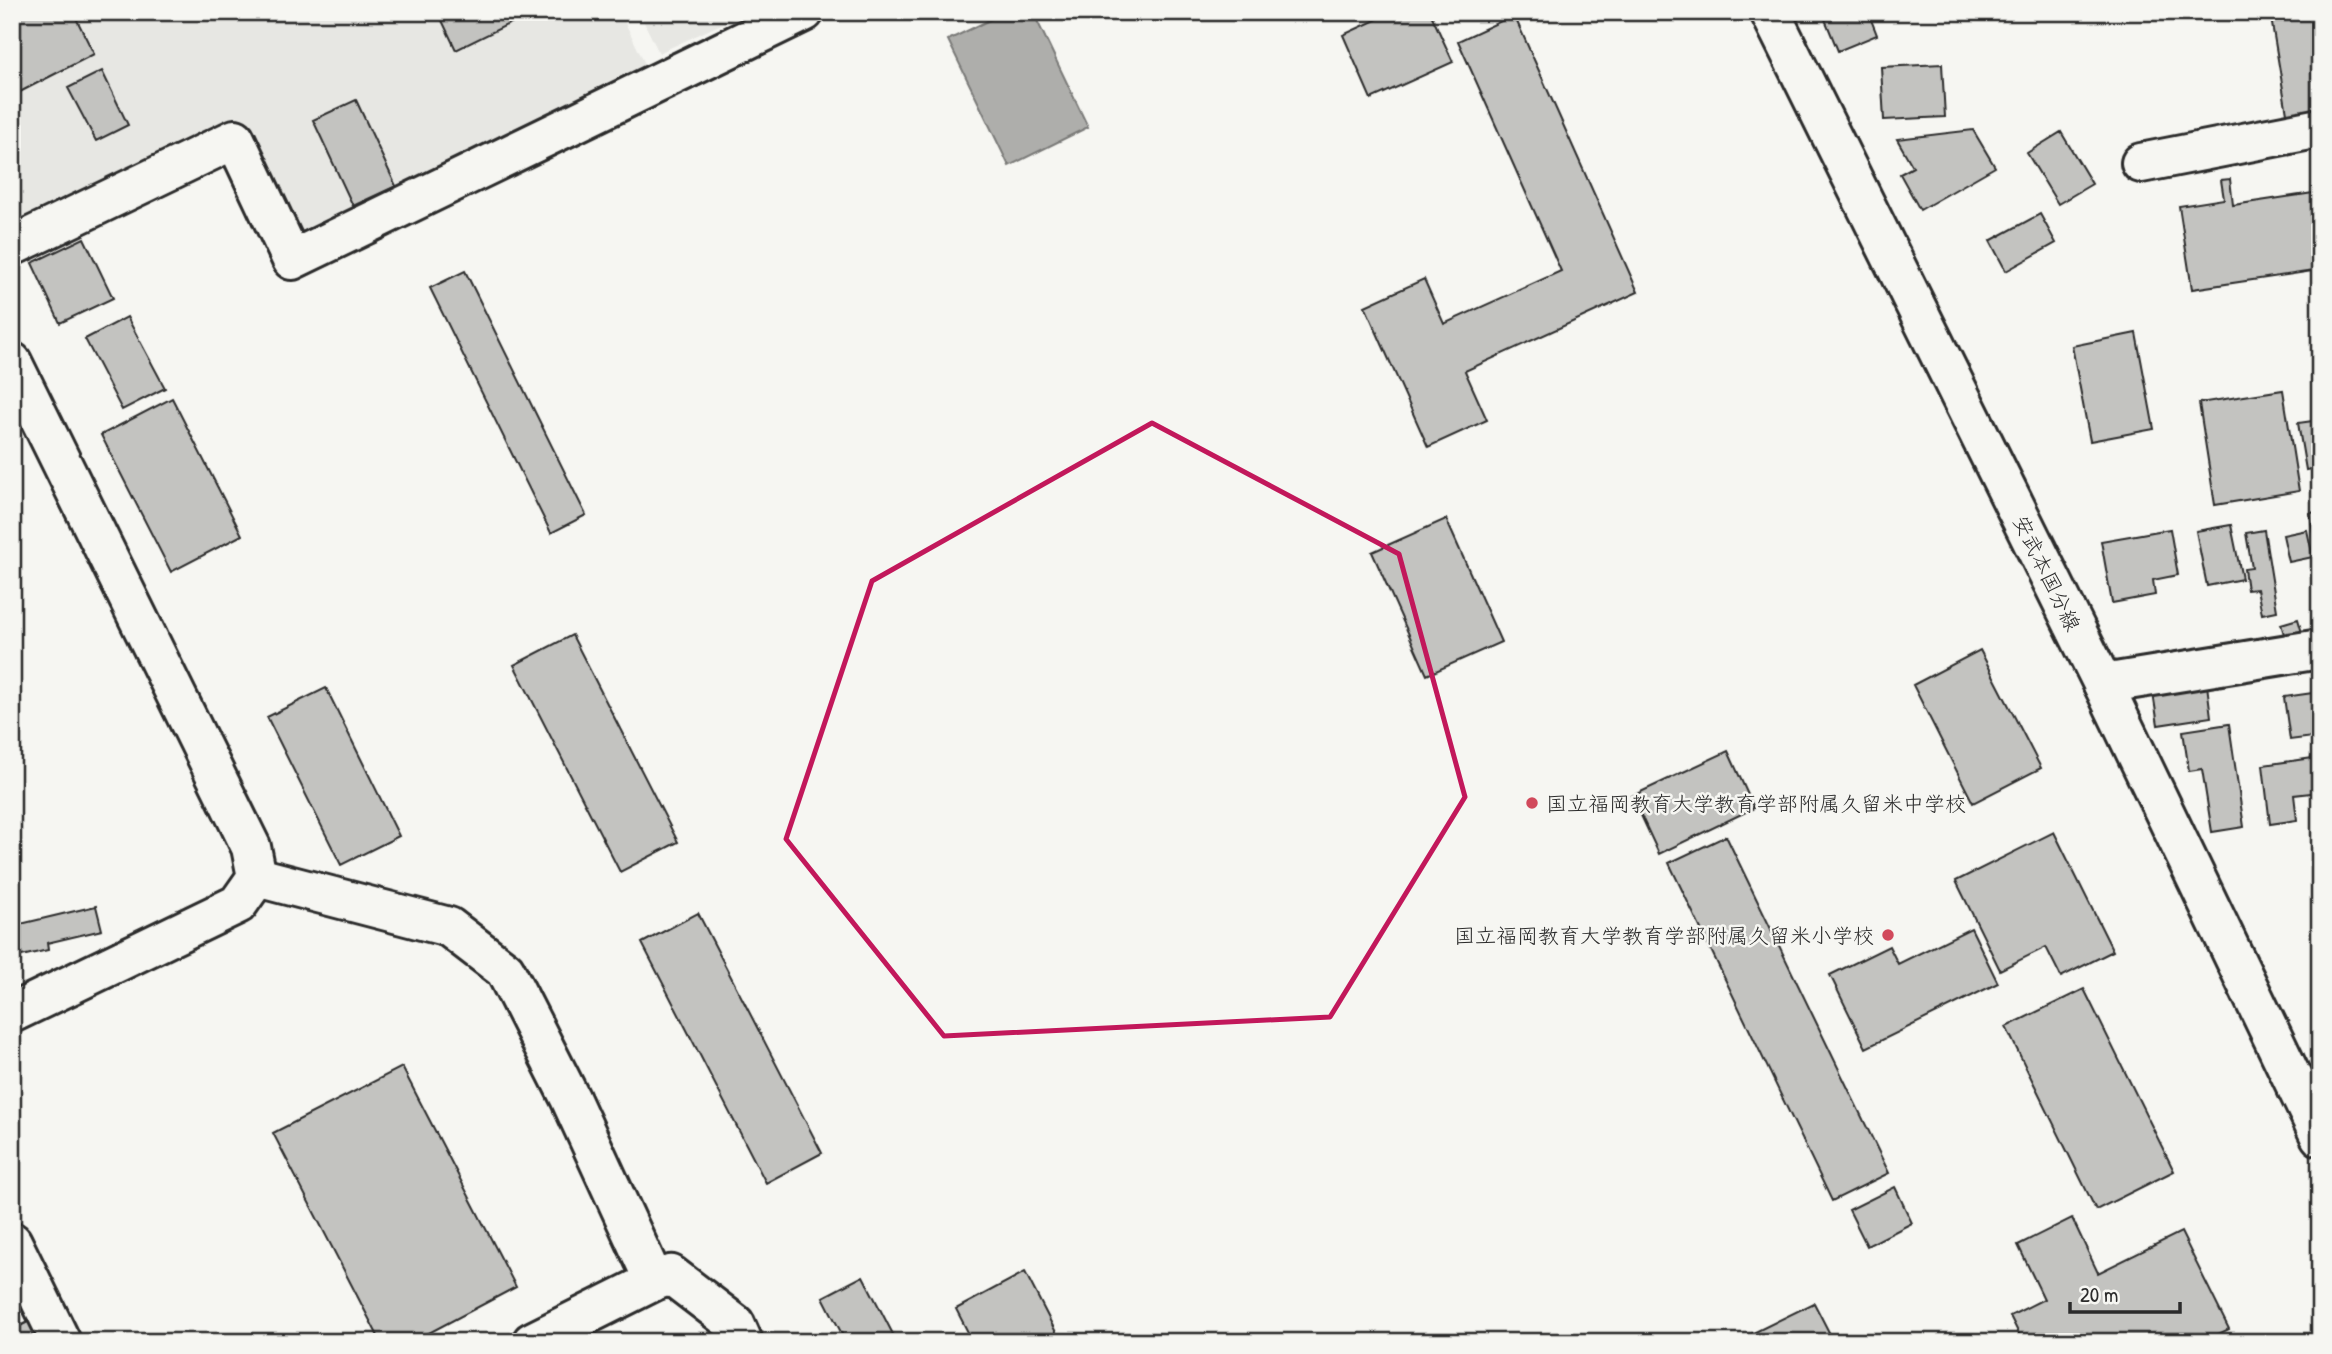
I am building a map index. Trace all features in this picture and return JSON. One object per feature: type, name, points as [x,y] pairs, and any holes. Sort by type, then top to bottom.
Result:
[{"type":"street","points":[[12,246],[235,139],[292,260],[804,12]]},
{"type":"street","name":"安武本国分線","points":[[1770,12],[2103,684],[2320,1136]]},
{"type":"street","points":[[2141,163],[2320,128]]},
{"type":"street","points":[[12,362],[251,848],[257,877],[238,904],[12,1013]]},
{"type":"street","points":[[2103,684],[2320,649]]},
{"type":"street","points":[[257,877],[449,926],[505,970],[570,1098],[654,1281]]},
{"type":"street","points":[[12,1242],[61,1342]]},
{"type":"street","points":[[531,1342],[671,1275],[735,1324],[743,1342]]},
{"type":"highlighted area","points":[[1152,423],[1399,554],[1465,797],[1330,1017],[944,1036],[786,839],[872,581]]},
{"type":"shaded area","points":[[12,12],[620,12],[646,66],[295,246],[232,119],[12,226]]},
{"type":"shaded area","points":[[639,12],[747,12],[659,53]]},
{"type":"shaded area","points":[[1006,12],[1033,12],[1088,127],[1009,166],[948,40]]},
{"type":"building","points":[[12,12],[73,12],[94,54],[12,96]]},
{"type":"building","points":[[438,12],[533,12],[456,50]]},
{"type":"building","points":[[1393,12],[1430,12],[1453,62],[1371,99],[1343,35]]},
{"type":"building","points":[[1822,12],[1868,12],[1877,35],[1838,51]]},
{"type":"building","points":[[2270,12],[2320,12],[2320,120],[2289,125]]},
{"type":"building","points":[[1514,15],[1638,292],[1465,371],[1487,420],[1428,447],[1365,306],[1424,279],[1444,324],[1561,271],[1458,41]]},
{"type":"building","points":[[1942,64],[1945,117],[1884,120],[1881,67]]},
{"type":"building","points":[[102,71],[128,125],[96,141],[68,88]]},
{"type":"building","points":[[356,100],[396,186],[353,206],[313,120]]},
{"type":"building","points":[[1973,130],[1995,167],[1920,210],[1900,174],[1913,167],[1897,139]]},
{"type":"building","points":[[2061,132],[2092,184],[2058,204],[2027,153]]},
{"type":"building","points":[[2230,179],[2233,205],[2320,192],[2320,270],[2192,289],[2179,206],[2224,199],[2221,180]]},
{"type":"building","points":[[2040,214],[2056,243],[2006,271],[1990,241]]},
{"type":"building","points":[[84,238],[113,298],[60,323],[32,263]]},
{"type":"building","points":[[465,271],[586,515],[551,533],[430,288]]},
{"type":"building","points":[[127,317],[165,388],[122,410],[85,339]]},
{"type":"building","points":[[2136,333],[2154,429],[2090,441],[2072,346]]},
{"type":"building","points":[[2283,390],[2299,491],[2215,505],[2199,403]]},
{"type":"building","points":[[172,398],[242,535],[171,572],[101,435]]},
{"type":"building","points":[[2320,420],[2320,468],[2306,470],[2298,423]]},
{"type":"building","points":[[2320,511],[2320,574],[2319,574],[2310,513]]},
{"type":"building","points":[[1446,519],[1501,642],[1427,675],[1372,552]]},
{"type":"building","points":[[2231,525],[2242,579],[2207,586],[2196,531]]},
{"type":"building","points":[[2170,529],[2178,575],[2153,580],[2155,595],[2112,603],[2101,541]]},
{"type":"building","points":[[2264,530],[2277,611],[2262,614],[2257,589],[2247,590],[2244,569],[2252,568],[2246,533]]},
{"type":"building","points":[[2307,530],[2313,557],[2289,562],[2283,535]]},
{"type":"building","points":[[2298,619],[2305,643],[2288,648],[2281,624]]},
{"type":"building","points":[[572,635],[678,842],[620,872],[514,665]]},
{"type":"building","points":[[1980,650],[2041,768],[1973,803],[1913,685]]},
{"type":"building","points":[[2207,685],[2211,717],[2158,725],[2153,693]]},
{"type":"building","points":[[326,688],[399,836],[341,865],[267,717]]},
{"type":"building","points":[[2320,692],[2320,736],[2290,740],[2284,697]]},
{"type":"building","points":[[2229,724],[2244,827],[2212,832],[2202,769],[2189,771],[2183,731]]},
{"type":"building","points":[[1728,751],[1754,808],[1659,854],[1632,796]]},
{"type":"building","points":[[2320,757],[2320,792],[2294,795],[2297,820],[2270,824],[2263,765]]},
{"type":"building","points":[[2054,832],[2113,951],[2061,977],[2046,947],[2000,970],[1956,881]]},
{"type":"building","points":[[1726,836],[1889,1173],[1832,1201],[1669,863]]},
{"type":"building","points":[[96,906],[102,930],[47,943],[48,950],[13,958],[12,926]]},
{"type":"building","points":[[698,913],[822,1153],[766,1183],[642,943]]},
{"type":"building","points":[[1971,928],[1998,983],[1866,1048],[1830,975],[1889,946],[1898,964]]},
{"type":"building","points":[[2084,989],[2174,1171],[2096,1210],[2006,1027]]},
{"type":"building","points":[[402,1067],[516,1287],[412,1342],[381,1342],[273,1133]]},
{"type":"building","points":[[1895,1187],[1912,1223],[1867,1246],[1849,1210]]},
{"type":"building","points":[[2072,1218],[2098,1273],[2181,1232],[2229,1329],[2202,1342],[2023,1342],[2010,1316],[2044,1299],[2018,1245]]},
{"type":"building","points":[[1025,1272],[1061,1342],[973,1342],[956,1309]]},
{"type":"building","points":[[863,1276],[897,1342],[846,1342],[823,1297]]},
{"type":"building","points":[[1814,1303],[1834,1342],[1737,1341]]},
{"type":"building","points":[[34,1319],[44,1342],[12,1342],[12,1330]]},
{"type":"place","name":"国立福岡教育大学教育学部附属久留米中学校","points":[[1532,803]]},
{"type":"place","name":"国立福岡教育大学教育学部附属久留米小学校","points":[[1888,935]]}]
